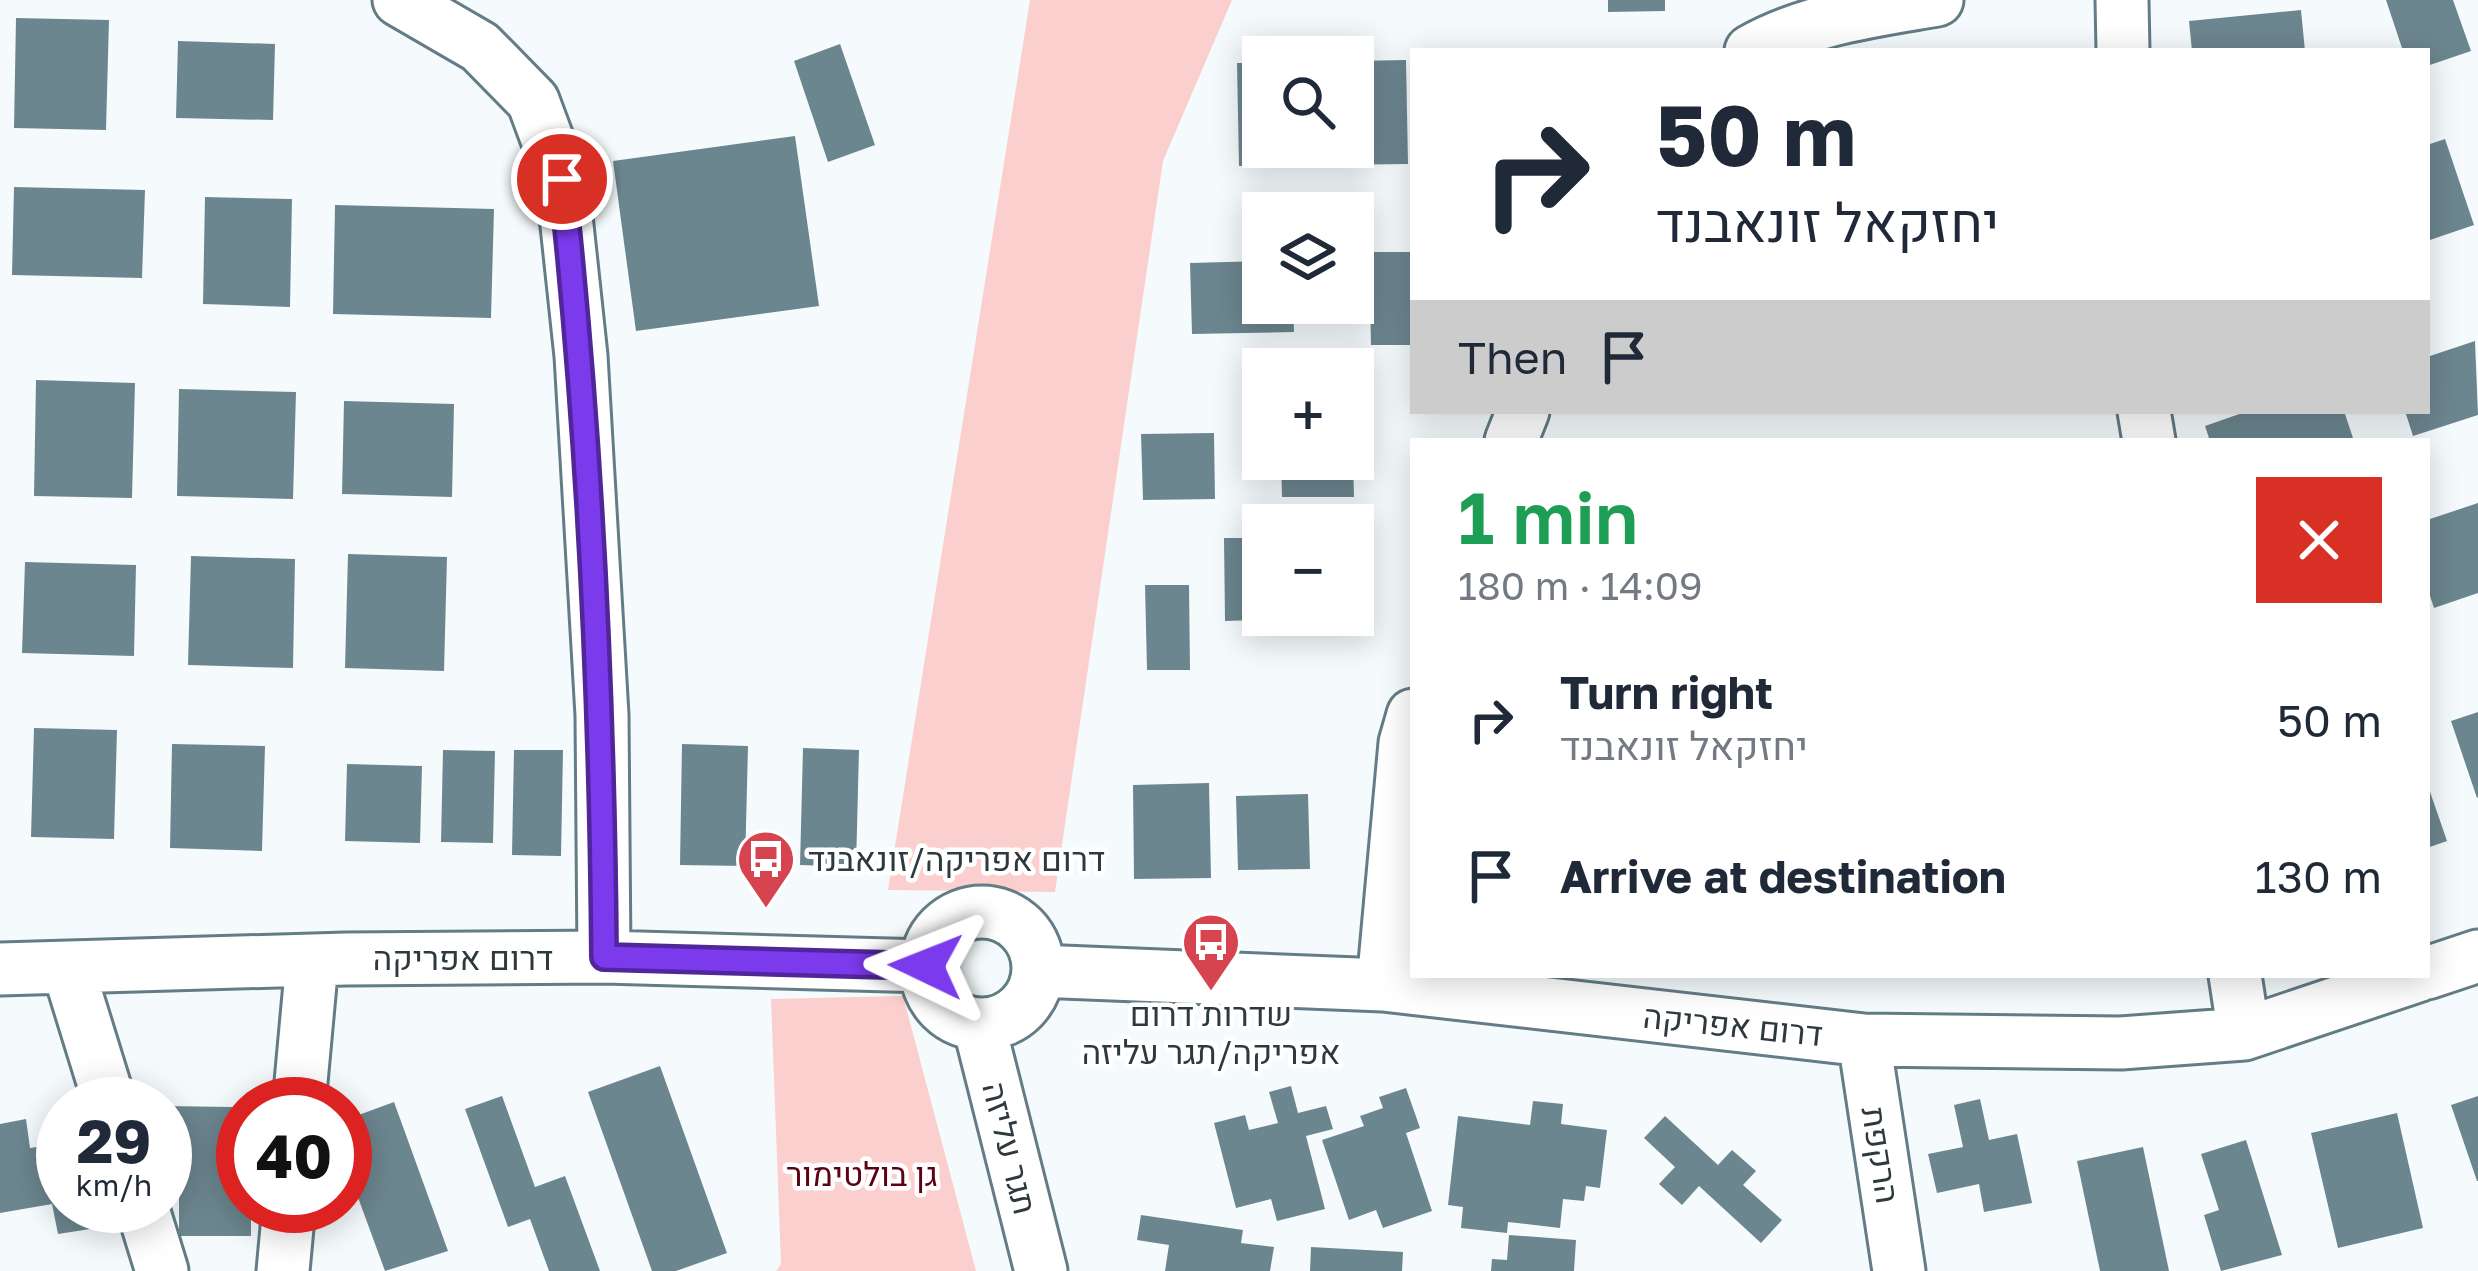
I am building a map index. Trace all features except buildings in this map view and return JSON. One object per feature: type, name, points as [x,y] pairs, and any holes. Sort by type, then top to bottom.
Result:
[{"type":"street","points":[[399,0],[480,47],[533,101],[562,179],[581,356],[601,691],[604,957]]},
{"type":"street","points":[[2122,0],[2123,48]]},
{"type":"street","points":[[1756,48],[1775,37],[1833,19],[1928,1]]},
{"type":"street","points":[[1383,985],[1410,726]]},
{"type":"street","points":[[984,912],[1002,915],[1029,937],[1037,953],[1038,971],[1030,1000],[1019,1011],[979,1025],[946,1013],[928,983],[928,949],[951,921],[984,912]]},
{"type":"street","name":"דרום אפריקה","points":[[2430,972],[2478,956]]},
{"type":"street","name":"דרום אפריקה","points":[[0,969],[604,957],[926,966]]},
{"type":"street","points":[[301,1077],[312,962]]},
{"type":"street","points":[[68,968],[102,1077]]},
{"type":"street","name":"דרום אפריקה","points":[[1038,971],[1383,985],[1864,1040],[2121,1043],[2244,1034],[2412,978]]},
{"type":"street","points":[[2235,978],[2244,1034]]},
{"type":"street","name":"תגר עליזה","points":[[979,1025],[1041,1271]]},
{"type":"street","name":"הרקפת","points":[[1864,1040],[1899,1271]]},
{"type":"street","points":[[150,1233],[162,1271]]},
{"type":"street","points":[[283,1271],[287,1233]]},
{"type":"green space","points":[[1030,0],[1232,0],[1163,161],[1055,892],[888,890]]},
{"type":"green space","name":"גן בולטימור","points":[[903,996],[976,1271],[776,1271],[781,1264],[771,999]]},
{"type":"place","name":"דרום אפריקה/זונאבנד","points":[[766,910]]},
{"type":"place","name":"שדרות דרום אפריקה/תגר עליזה","points":[[1211,993]]},
{"type":"route","points":[[562,179],[581,356],[602,715],[604,957],[926,966]]}]
